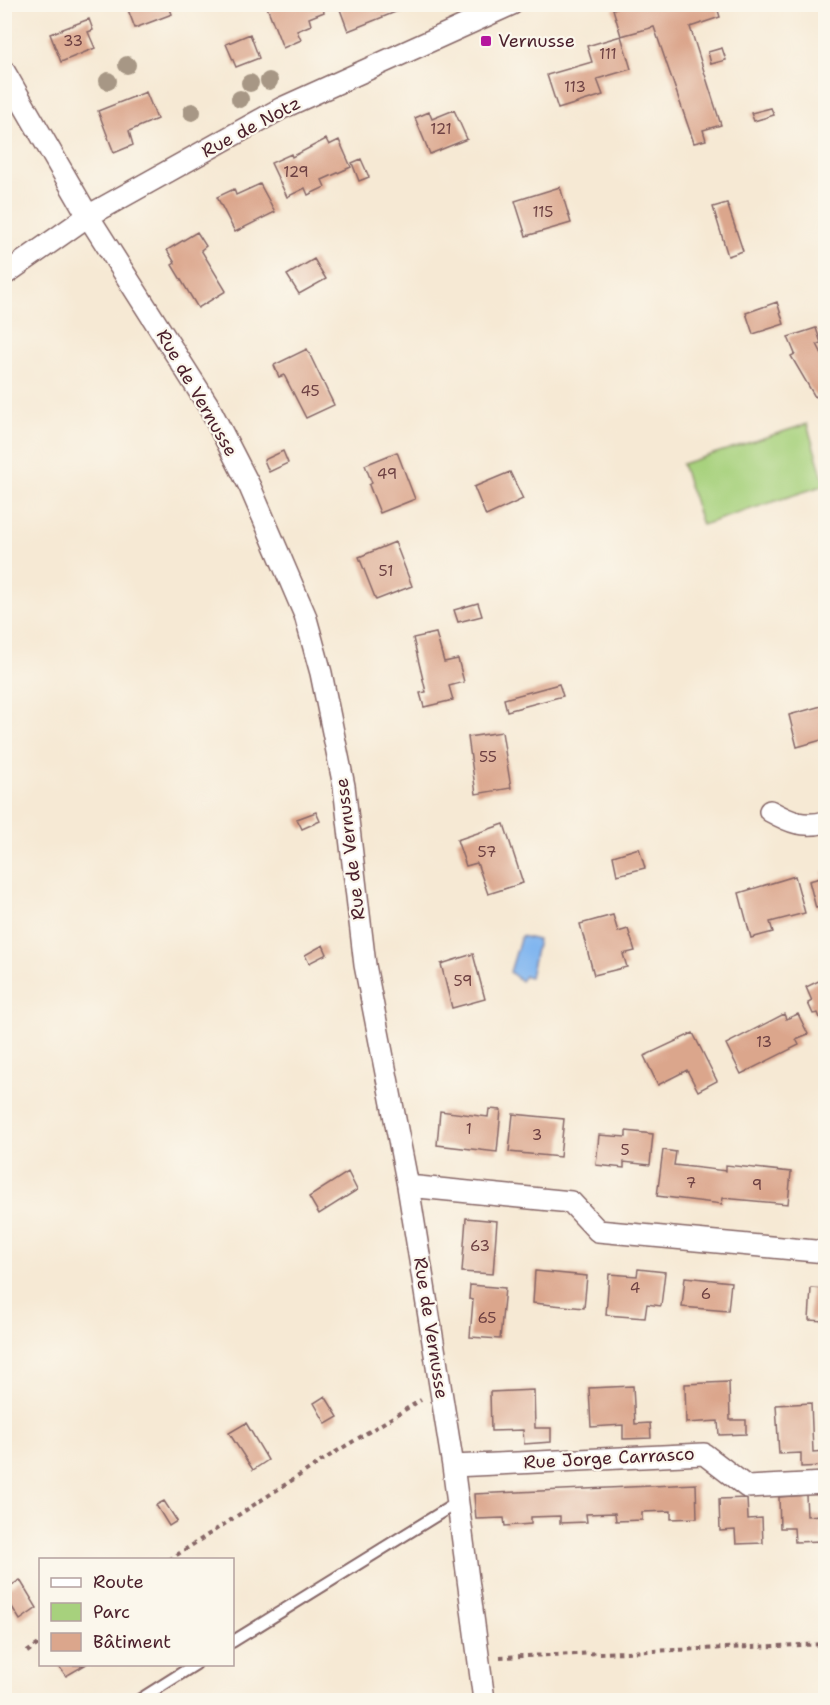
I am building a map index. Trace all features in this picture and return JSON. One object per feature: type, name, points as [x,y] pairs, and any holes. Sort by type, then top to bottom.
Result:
[{"type":"street","name":"Rue de Notz","points":[[4,275],[88,216],[282,108],[512,4]]},
{"type":"street","name":"Rue de Vernusse","points":[[4,71],[88,216],[208,405],[250,487],[305,615],[321,674],[344,786],[365,965],[408,1186],[453,1466],[484,1701]]},
{"type":"street","points":[[771,811],[795,825],[812,826],[825,822]]},
{"type":"street","points":[[408,1186],[571,1202],[598,1232],[825,1252]]},
{"type":"street","name":"Rue Jorge Carrasco","points":[[453,1466],[704,1454],[747,1487],[825,1483]]},
{"type":"lane","points":[[234,1641],[458,1502]]},
{"type":"lane","points":[[139,1701],[194,1666]]},
{"type":"path","points":[[172,1558],[334,1453],[440,1390]]},
{"type":"path","points":[[27,1652],[39,1644]]},
{"type":"path","points":[[478,1658],[825,1644]]},
{"type":"green space","points":[[807,424],[825,485],[702,525],[682,464]]},
{"type":"water","points":[[521,936],[538,940],[530,977],[525,976],[521,981],[510,972]]},
{"type":"building","points":[[132,4],[168,4],[172,14],[135,28],[127,7]]},
{"type":"building","points":[[272,4],[321,4],[324,12],[309,18],[311,25],[297,31],[301,40],[283,48],[267,7]]},
{"type":"building","points":[[338,4],[413,4],[413,5],[348,31]]},
{"type":"building","points":[[627,4],[716,4],[720,17],[690,27],[721,125],[703,130],[706,140],[694,143],[654,27],[621,36],[613,9]]},
{"type":"building","points":[[89,19],[93,30],[88,32],[95,48],[61,62],[50,34]]},
{"type":"building","points":[[250,34],[259,58],[236,67],[226,44]]},
{"type":"building","points":[[621,36],[631,69],[597,79],[603,95],[558,109],[547,75],[592,62],[587,46]]},
{"type":"building","points":[[722,48],[726,60],[711,64],[708,52]]},
{"type":"building","points":[[146,92],[157,119],[129,131],[133,145],[114,153],[98,111]]},
{"type":"building","points":[[771,108],[774,115],[754,121],[751,113]]},
{"type":"building","points":[[454,110],[467,139],[430,154],[415,118],[429,112],[432,119]]},
{"type":"building","points":[[326,139],[329,145],[339,140],[351,167],[322,180],[325,187],[308,195],[305,188],[287,197],[271,163],[291,154],[292,157]]},
{"type":"building","points":[[361,159],[369,177],[359,181],[352,163]]},
{"type":"building","points":[[260,184],[275,212],[235,232],[217,197],[234,189],[236,195]]},
{"type":"building","points":[[560,187],[571,223],[526,236],[515,201]]},
{"type":"building","points":[[727,203],[743,251],[728,256],[713,207]]},
{"type":"building","points":[[197,232],[206,246],[201,250],[226,291],[198,308],[172,265],[175,263],[167,250]]},
{"type":"building","points":[[314,259],[326,279],[299,294],[287,275]]},
{"type":"building","points":[[777,302],[784,324],[753,334],[746,313]]},
{"type":"building","points":[[816,328],[821,343],[817,344],[825,360],[825,391],[815,397],[791,356],[795,354],[788,337]]},
{"type":"building","points":[[307,349],[334,405],[306,418],[284,375],[279,377],[274,365]]},
{"type":"building","points":[[283,451],[288,463],[269,472],[264,460]]},
{"type":"building","points":[[397,452],[415,499],[380,513],[369,485],[372,483],[365,465]]},
{"type":"building","points":[[510,472],[523,499],[486,516],[474,487]]},
{"type":"building","points":[[395,542],[412,586],[376,600],[359,557]]},
{"type":"building","points":[[478,603],[482,616],[458,622],[454,610]]},
{"type":"building","points":[[436,633],[444,662],[458,659],[464,682],[449,686],[453,700],[424,707],[420,693],[426,692],[413,638]]},
{"type":"building","points":[[559,684],[563,696],[507,711],[504,699]]},
{"type":"building","points":[[825,705],[825,739],[797,747],[789,715]]},
{"type":"building","points":[[502,732],[511,788],[476,794],[468,737]]},
{"type":"building","points":[[316,812],[320,821],[302,829],[297,819]]},
{"type":"building","points":[[504,824],[523,883],[488,894],[477,863],[466,866],[457,840]]},
{"type":"building","points":[[639,848],[645,868],[617,875],[613,856]]},
{"type":"building","points":[[825,871],[825,906],[816,908],[809,881],[824,877],[822,872]]},
{"type":"building","points":[[795,876],[805,913],[770,922],[773,932],[751,938],[739,893]]},
{"type":"building","points":[[613,915],[618,932],[628,929],[635,951],[623,954],[627,967],[594,975],[580,924]]},
{"type":"building","points":[[323,945],[327,954],[309,963],[305,955]]},
{"type":"building","points":[[473,954],[485,999],[452,1008],[441,964]]},
{"type":"building","points":[[825,978],[825,1030],[818,1013],[813,1014],[808,1003],[812,1001],[806,987]]},
{"type":"building","points":[[784,1014],[786,1019],[798,1014],[808,1034],[796,1039],[799,1045],[741,1074],[726,1044]]},
{"type":"building","points":[[693,1033],[717,1081],[698,1091],[687,1070],[658,1085],[644,1056]]},
{"type":"building","points":[[489,1109],[501,1110],[497,1152],[437,1145],[440,1111],[488,1117]]},
{"type":"building","points":[[513,1114],[564,1119],[560,1157],[509,1152]]},
{"type":"building","points":[[626,1131],[653,1134],[650,1165],[624,1162],[624,1168],[596,1165],[599,1135],[626,1137]]},
{"type":"building","points":[[663,1150],[676,1152],[674,1165],[726,1171],[726,1165],[791,1172],[788,1204],[723,1198],[722,1204],[657,1196]]},
{"type":"building","points":[[348,1172],[357,1190],[319,1214],[309,1197]]},
{"type":"building","points":[[466,1218],[497,1221],[493,1274],[462,1272]]},
{"type":"building","points":[[638,1269],[665,1272],[661,1306],[647,1304],[645,1318],[606,1315],[609,1274],[637,1276]]},
{"type":"building","points":[[535,1271],[587,1276],[584,1308],[533,1303]]},
{"type":"building","points":[[685,1277],[731,1282],[728,1311],[682,1307]]},
{"type":"building","points":[[470,1285],[505,1288],[500,1339],[470,1337],[473,1300],[469,1299]]},
{"type":"building","points":[[811,1288],[825,1289],[825,1321],[809,1320]]},
{"type":"building","points":[[729,1382],[730,1420],[746,1420],[746,1434],[719,1435],[718,1421],[686,1423],[685,1384]]},
{"type":"building","points":[[633,1386],[635,1424],[650,1423],[651,1438],[623,1439],[623,1425],[591,1427],[589,1388]]},
{"type":"building","points":[[534,1390],[535,1428],[551,1428],[551,1442],[524,1444],[523,1430],[491,1431],[490,1392]]},
{"type":"building","points":[[325,1396],[338,1417],[326,1424],[314,1403]]},
{"type":"building","points":[[811,1403],[813,1452],[825,1451],[825,1466],[801,1467],[801,1453],[779,1454],[776,1405]]},
{"type":"building","points":[[246,1423],[268,1460],[253,1470],[229,1433]]},
{"type":"building","points":[[696,1484],[697,1518],[671,1519],[671,1511],[642,1512],[642,1520],[616,1521],[615,1513],[586,1514],[587,1522],[560,1523],[560,1516],[531,1517],[531,1524],[505,1526],[504,1518],[476,1519],[474,1494]]},
{"type":"building","points":[[806,1495],[807,1516],[821,1515],[822,1541],[795,1542],[794,1528],[780,1528],[779,1497]]},
{"type":"building","points":[[747,1498],[748,1519],[762,1518],[763,1543],[736,1544],[735,1530],[720,1531],[719,1499]]},
{"type":"building","points":[[164,1501],[177,1521],[169,1526],[156,1505]]},
{"type":"building","points":[[20,1580],[37,1608],[20,1620],[4,1594],[4,1590]]},
{"type":"building","points":[[59,1666],[83,1666],[66,1676]]},
{"type":"place","name":"Vernusse","points":[[486,41]]}]
